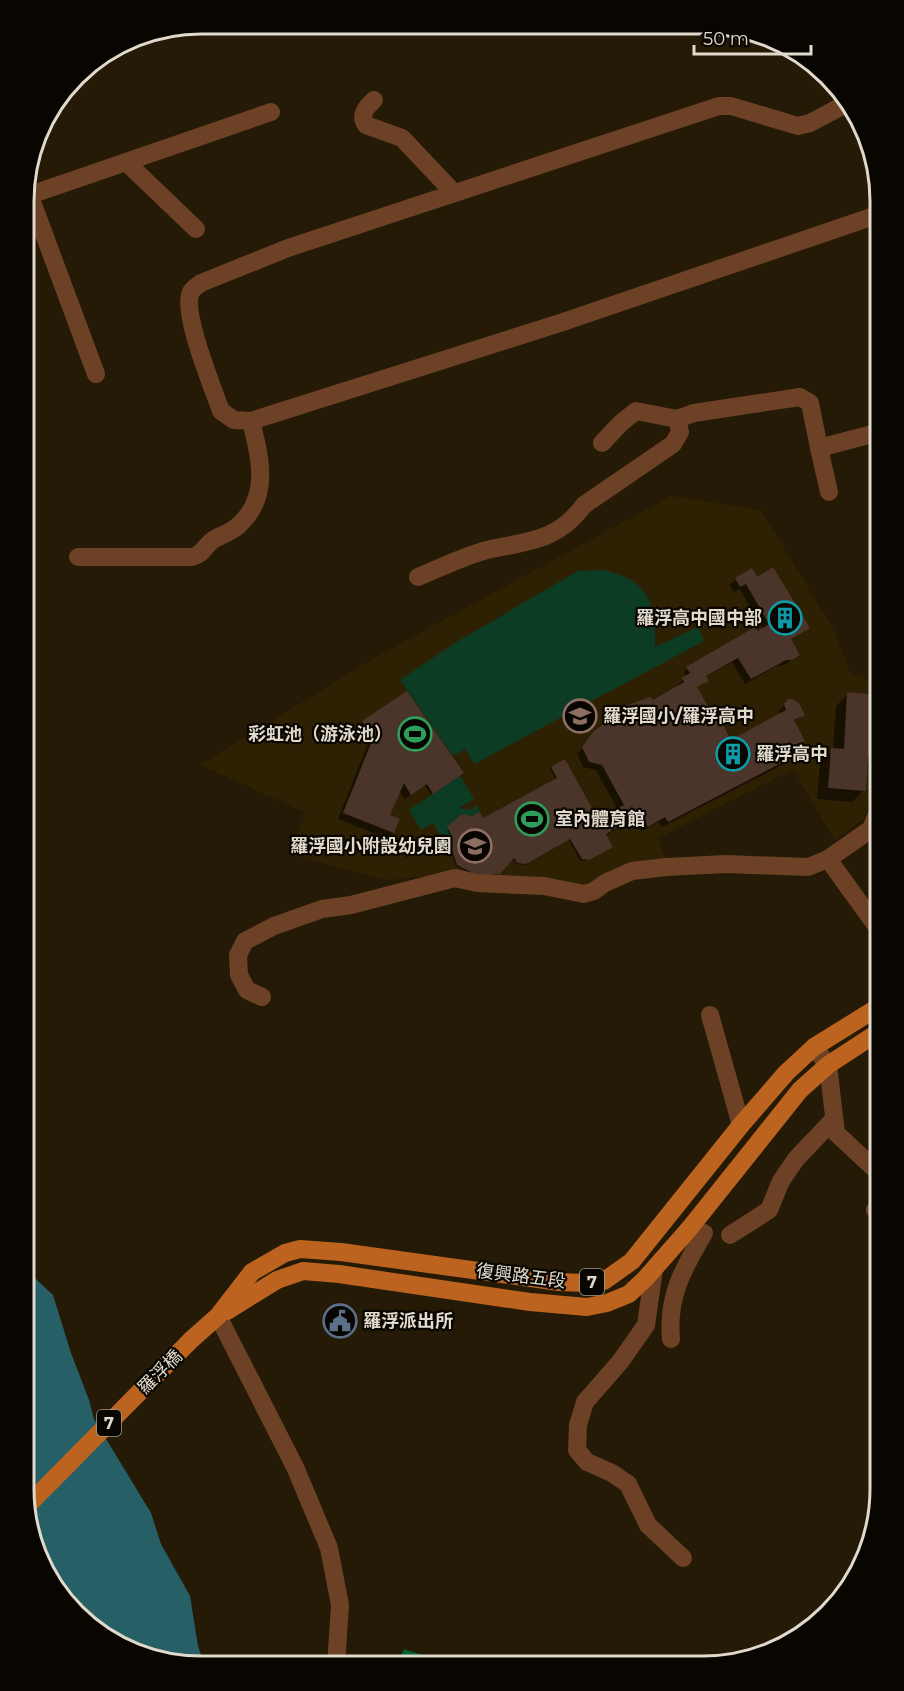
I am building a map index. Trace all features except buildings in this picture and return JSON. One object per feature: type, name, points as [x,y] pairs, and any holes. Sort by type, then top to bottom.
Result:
[{"type":"main road","name":"復興路五段","points":[[218,1316],[252,1272],[285,1253],[300,1249],[341,1252],[559,1282],[604,1281],[632,1261],[786,1072],[814,1047],[869,1013]]},
{"type":"main road","name":"復興路五段","points":[[191,1340],[218,1316],[277,1280],[303,1271],[530,1302],[586,1307],[607,1303],[629,1294],[689,1229],[800,1090],[828,1065],[869,1038]]},
{"type":"main road","points":[[386,1281],[394,1260]]},
{"type":"main road","points":[[585,1283],[586,1307]]},
{"type":"main road","name":"羅浮橋","points":[[35,1498],[191,1340]]},
{"type":"lane","points":[[374,100],[366,106],[363,113],[366,125],[402,138],[454,194]]},
{"type":"lane","points":[[840,107],[810,123],[798,126],[731,106],[719,106],[288,248],[201,283],[191,291],[188,305],[191,323],[221,411],[234,420],[251,421],[560,323],[870,217]]},
{"type":"lane","points":[[35,187],[126,162],[271,112]]},
{"type":"lane","points":[[126,162],[196,229]]},
{"type":"lane","points":[[34,205],[96,374]]},
{"type":"lane","points":[[602,443],[636,411],[677,419],[694,413],[800,397],[810,404],[829,492]]},
{"type":"lane","points":[[418,577],[485,551],[523,544],[549,536],[574,519],[584,505],[673,444],[680,432],[677,419]]},
{"type":"lane","points":[[78,557],[192,557],[201,554],[211,541],[228,534],[242,523],[253,507],[261,484],[260,453],[251,421]]},
{"type":"lane","points":[[819,448],[870,435]]},
{"type":"lane","points":[[262,997],[248,990],[239,975],[238,955],[245,941],[274,926],[322,909],[351,905],[455,878],[477,883],[544,886],[584,894],[632,871],[726,864],[808,867],[828,859],[870,830]]},
{"type":"lane","points":[[828,859],[869,916]]},
{"type":"lane","points":[[710,1016],[741,1125]]},
{"type":"lane","points":[[814,1047],[828,1065],[836,1133],[869,1164]]},
{"type":"lane","points":[[730,1235],[769,1210],[782,1181],[796,1159],[833,1120]]},
{"type":"lane","points":[[671,1340],[669,1319],[675,1290],[704,1233]]},
{"type":"lane","points":[[654,1269],[646,1325],[620,1362],[585,1402],[578,1425],[577,1450],[586,1462],[612,1473],[628,1484],[648,1525],[683,1558]]},
{"type":"lane","points":[[218,1316],[295,1467],[328,1548],[340,1605],[337,1656]]},
{"type":"shaded area","name":"羅浮國小/羅浮高中","points":[[671,496],[761,510],[833,628],[851,674],[870,680],[870,804],[864,818],[835,841],[793,769],[657,839],[666,858],[623,867],[602,874],[591,883],[583,885],[454,874],[387,880],[289,854],[306,813],[200,765],[372,659]]},
{"type":"green space","points":[[603,570],[631,580],[647,596],[654,618],[655,647],[698,627],[704,641],[474,764],[465,749],[453,756],[400,680],[458,641],[578,571]]},
{"type":"green space","points":[[460,776],[474,799],[459,808],[470,810],[477,805],[480,812],[472,816],[462,814],[454,823],[445,843],[433,823],[421,830],[409,810]]},
{"type":"green space","points":[[404,1649],[425,1656],[400,1656]]},
{"type":"water","points":[[34,1277],[53,1295],[94,1419],[151,1513],[161,1544],[190,1596],[202,1656],[158,1651],[138,1644],[109,1628],[76,1600],[52,1563],[43,1543],[34,1489]]},
{"type":"place","name":"羅浮高中國中部","points":[[785,618]]},
{"type":"place","name":"羅浮國小/羅浮高中","points":[[580,716]]},
{"type":"place","name":"彩虹池（游泳池）","points":[[415,734]]},
{"type":"place","name":"羅浮高中","points":[[733,754]]},
{"type":"place","name":"室內體育館","points":[[532,819]]},
{"type":"place","name":"羅浮國小附設幼兒園","points":[[475,846]]},
{"type":"place","name":"羅浮派出所","points":[[340,1321]]}]
